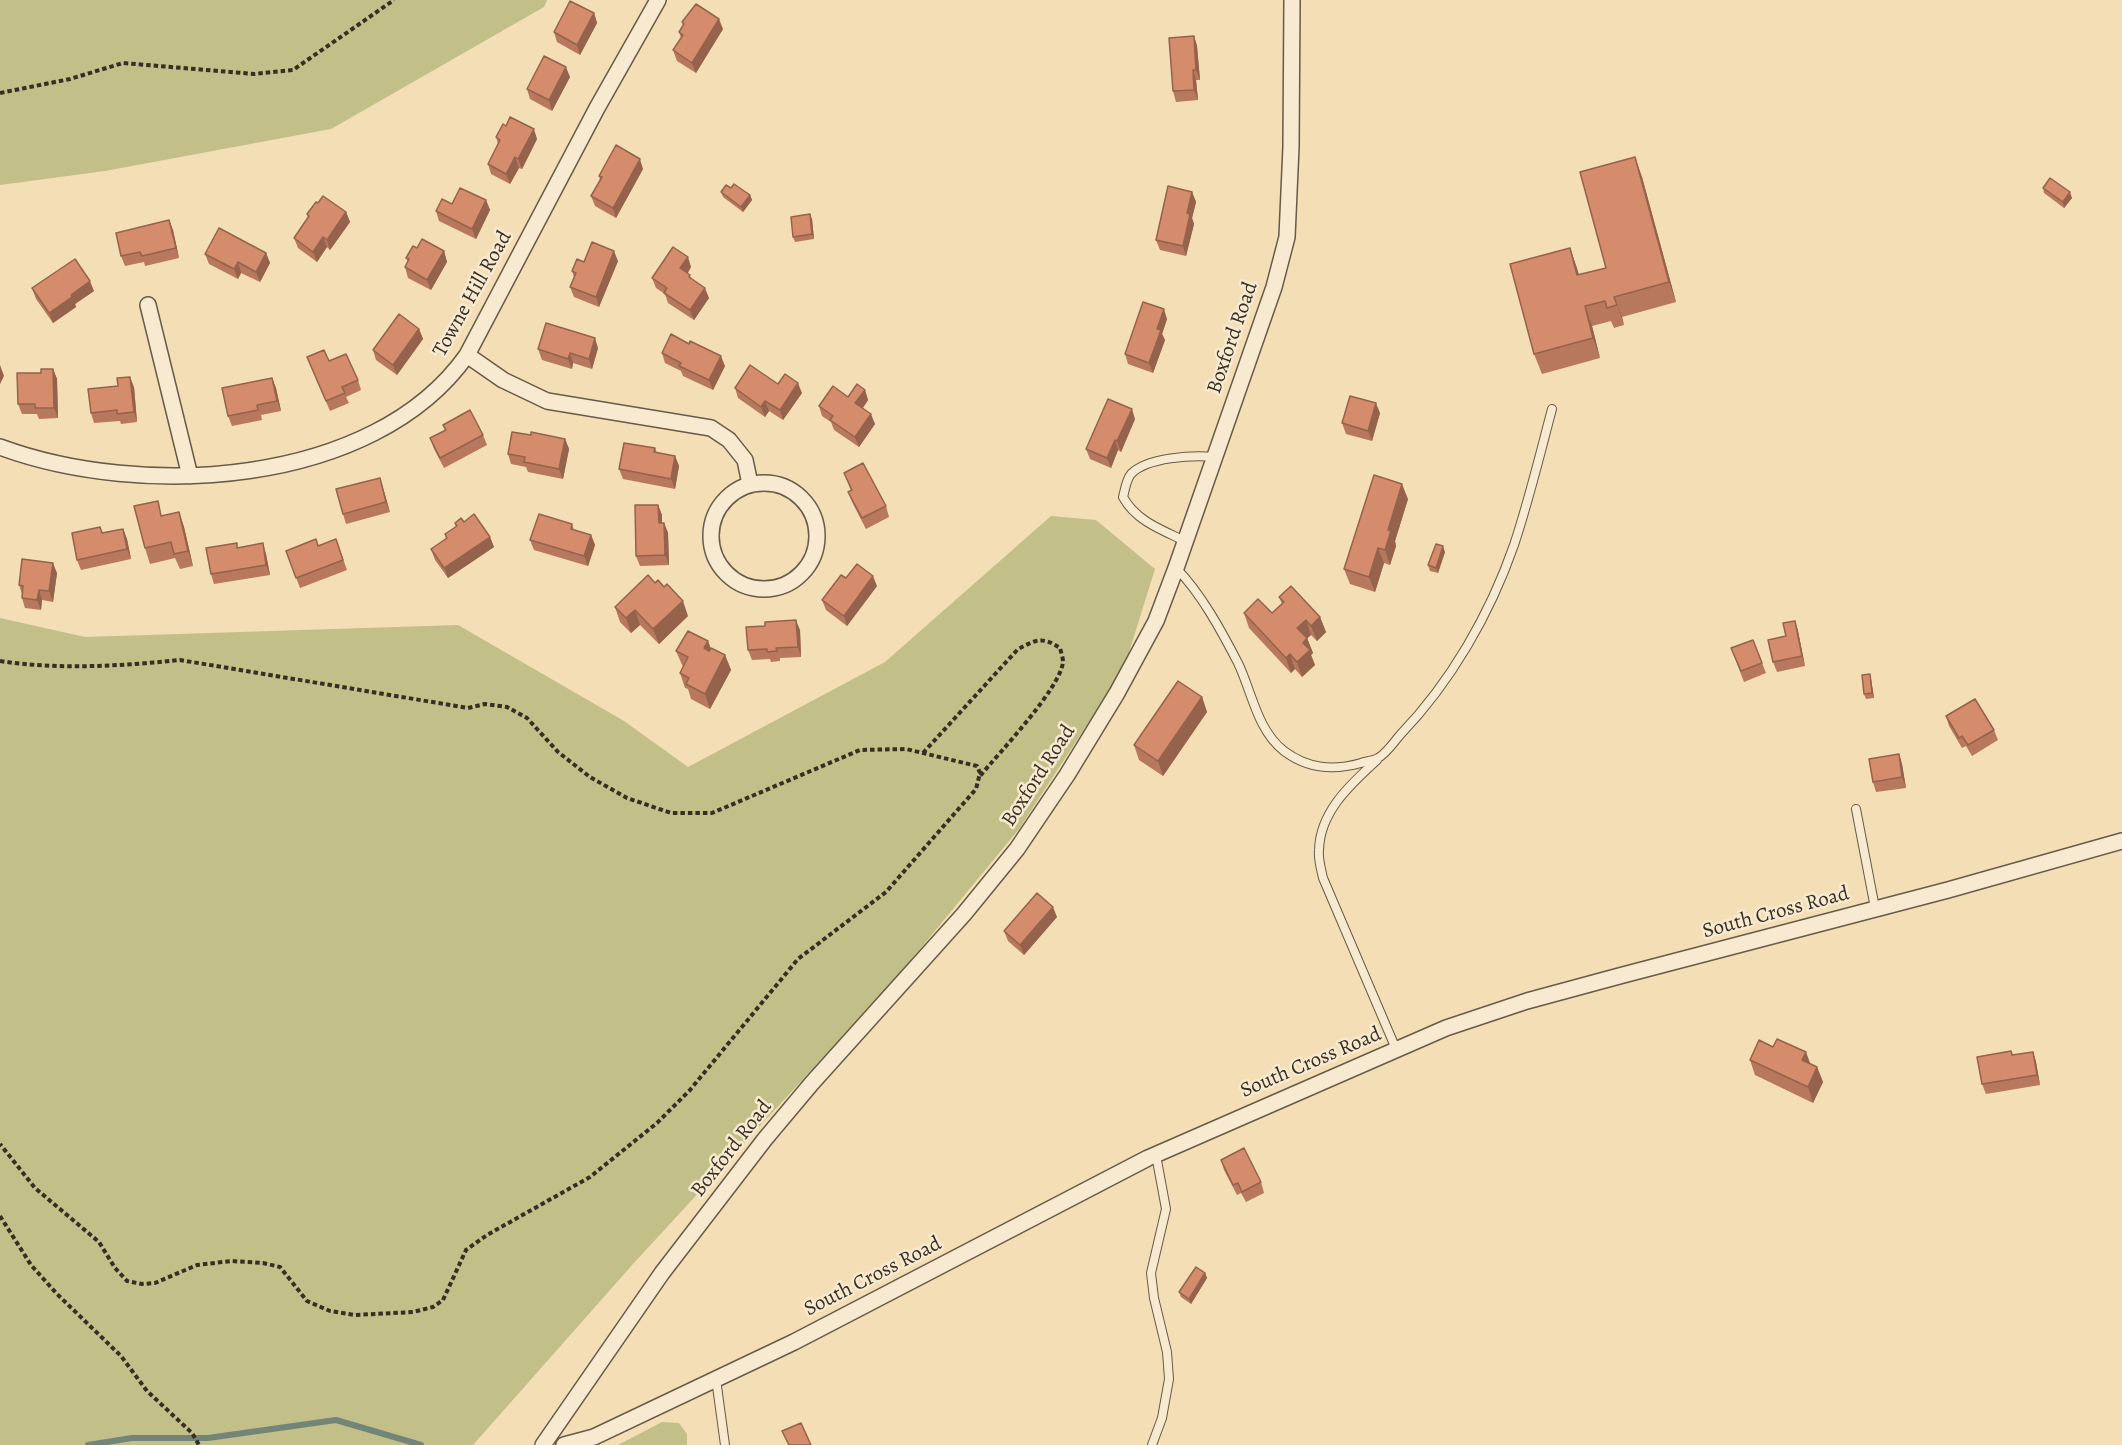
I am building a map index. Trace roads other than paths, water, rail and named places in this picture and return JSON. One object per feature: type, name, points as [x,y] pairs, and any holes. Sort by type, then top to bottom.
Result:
[{"type":"street","name":"Towne Hill Road","points":[[0,447],[34,459],[78,469],[138,476],[190,476],[251,470],[337,449],[374,434],[424,401],[455,371],[467,355],[591,118],[658,0]]},
{"type":"street","name":"Boxford Road","points":[[543,1445],[662,1273],[765,1139],[812,1083],[964,914],[1017,849],[1067,775],[1117,693],[1156,621],[1274,287],[1287,237],[1291,147],[1292,0]]},
{"type":"street","points":[[148,305],[190,476]]},
{"type":"street","points":[[467,355],[502,380],[548,401],[711,429],[729,440],[746,460],[750,484]]},
{"type":"street","points":[[770,483],[790,489],[806,503],[816,521],[817,542],[811,562],[797,578],[778,587],[757,589],[737,582],[722,568],[712,550],[711,529],[717,509],[731,494],[750,484],[770,483]]},
{"type":"street","name":"South Cross Road","points":[[564,1445],[594,1437],[794,1342],[1156,1155],[1446,1028],[1527,1001],[1948,890],[2122,841]]},
{"type":"lane","points":[[1396,1049],[1323,878],[1318,850],[1323,826],[1330,811],[1351,784],[1418,717],[1444,682],[1471,639],[1514,546],[1552,409]]},
{"type":"lane","points":[[1185,541],[1142,519],[1129,507],[1124,497],[1127,482],[1131,474],[1137,470],[1167,458],[1196,455],[1215,457]]},
{"type":"lane","points":[[1176,568],[1193,586],[1238,664],[1271,739],[1284,752],[1323,769],[1346,767],[1379,758]]},
{"type":"lane","points":[[1856,809],[1875,908]]},
{"type":"lane","points":[[1152,1445],[1162,1418],[1169,1379],[1167,1352],[1154,1298],[1151,1273],[1166,1209],[1156,1155]]},
{"type":"lane","points":[[716,1379],[725,1445]]},
{"type":"waterway","points":[[88,1445],[132,1438],[208,1438],[336,1420],[421,1445]]}]
